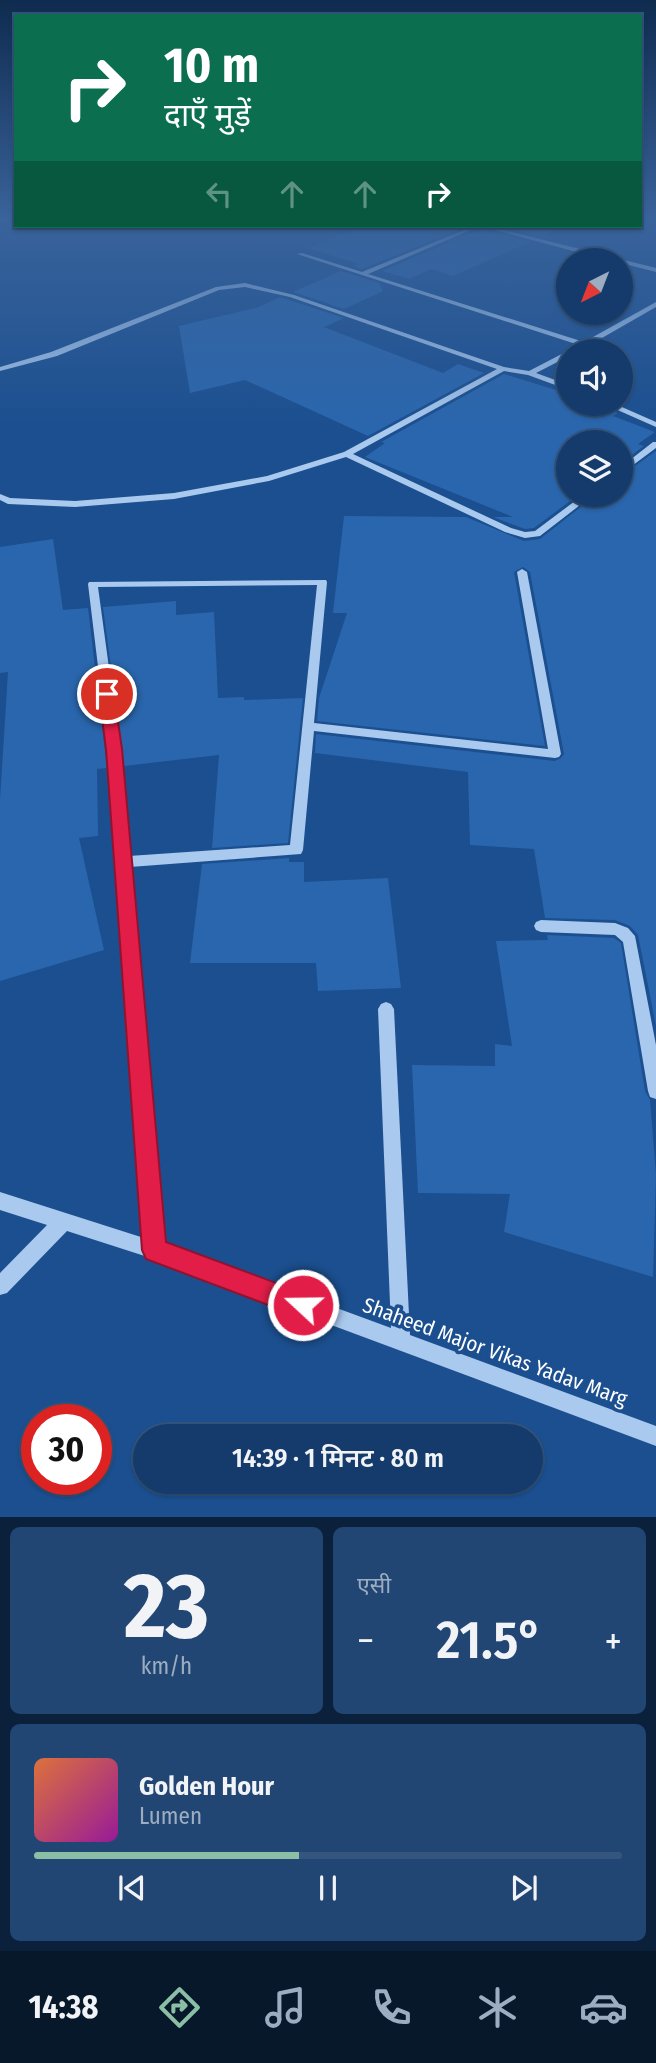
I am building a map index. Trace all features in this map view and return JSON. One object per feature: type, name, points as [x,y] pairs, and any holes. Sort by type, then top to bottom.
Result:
[{"type":"street","points":[[0,369],[54,354],[220,288]]},
{"type":"street","points":[[258,288],[292,296],[503,369],[530,373],[556,383]]},
{"type":"street","points":[[406,288],[567,339]]},
{"type":"street","points":[[596,339],[656,304]]},
{"type":"street","points":[[530,373],[556,359]]},
{"type":"street","points":[[0,497],[8,501],[75,504],[174,496],[269,478],[347,454],[503,369]]},
{"type":"street","points":[[633,415],[656,425]]},
{"type":"street","points":[[633,463],[654,448]]},
{"type":"street","points":[[347,454],[508,530],[525,535],[537,534],[573,507]]},
{"type":"street","points":[[308,726],[555,754],[523,572]]},
{"type":"street","points":[[124,862],[296,850],[322,582],[93,584],[114,749],[154,1250]]},
{"type":"street","points":[[541,926],[615,929],[623,932],[629,940],[656,1091]]},
{"type":"street","points":[[386,1009],[401,1342]]},
{"type":"street","name":"Shaheed Major Vikas Yadav Marg","points":[[0,1201],[154,1250],[656,1436]]},
{"type":"street","points":[[0,1286],[63,1222]]},
{"type":"building","points":[[303,288],[381,288],[383,291],[344,309],[293,292]]},
{"type":"building","points":[[280,297],[344,318],[324,327],[443,373],[458,364],[484,373],[368,436],[245,380],[190,393],[179,326],[259,307]]},
{"type":"building","points":[[504,374],[556,390],[556,416],[613,416],[655,432],[638,444],[644,446],[633,454],[633,430],[556,430],[556,507],[562,507],[534,528],[525,529],[493,517],[513,517],[365,457],[385,443],[381,442]]},
{"type":"building","points":[[656,451],[656,1026],[638,935],[630,926],[615,920],[545,918],[534,849],[470,845],[468,772],[315,753],[316,734],[555,761],[561,758],[564,754],[530,572],[523,567],[514,572],[545,746],[317,721],[319,698],[347,613],[333,613],[344,516],[466,517],[524,541],[540,539],[581,507],[633,507],[633,467]]},
{"type":"building","points":[[53,539],[63,610],[88,608],[107,768],[97,769],[98,836],[79,838],[104,950],[0,981],[0,800],[8,672],[0,673],[0,547]]},
{"type":"building","points":[[176,601],[176,615],[214,612],[218,698],[303,698],[288,843],[212,848],[219,755],[124,766],[103,607]]},
{"type":"building","points":[[289,858],[289,862],[304,862],[304,882],[388,878],[401,988],[318,991],[316,963],[190,963],[202,864]]},
{"type":"building","points":[[547,935],[614,938],[621,943],[645,1091],[650,1100],[656,1175],[653,1277],[504,1232],[510,1194],[418,1193],[412,1065],[495,1066],[495,1044],[512,1046],[496,941],[548,940]]},
{"type":"route","points":[[107,694],[114,749],[154,1250],[303,1305]]}]
